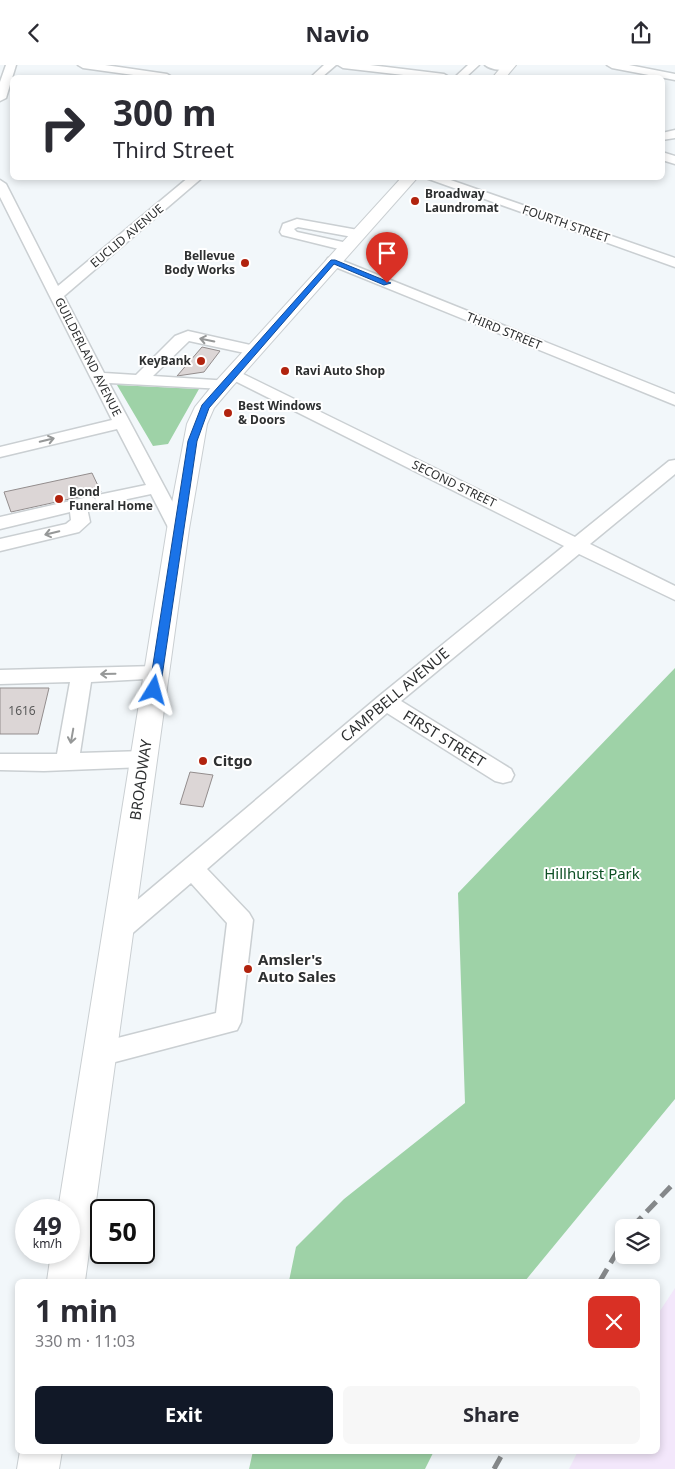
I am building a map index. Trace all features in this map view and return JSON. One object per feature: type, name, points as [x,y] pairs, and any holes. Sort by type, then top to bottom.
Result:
[{"type":"main road","name":"BROADWAY","points":[[66,1279],[178,529],[197,424],[205,407],[228,379],[408,180]]},
{"type":"main road","points":[[38,1469],[40,1454]]},
{"type":"street","points":[[0,98],[3,80],[11,65]]},
{"type":"street","points":[[83,65],[142,75]]},
{"type":"street","points":[[157,75],[170,65]]},
{"type":"street","points":[[318,75],[331,65]]},
{"type":"street","points":[[343,65],[425,75],[435,65]]},
{"type":"street","points":[[462,75],[474,65]]},
{"type":"street","points":[[490,65],[505,70]]},
{"type":"street","points":[[612,65],[664,75]]},
{"type":"street","name":"EUCLID AVENUE","points":[[56,295],[193,180]]},
{"type":"street","name":"FOURTH STREET","points":[[438,180],[675,263]]},
{"type":"street","name":"GUILDERLAND AVENUE","points":[[2,181],[56,295],[178,529]]},
{"type":"street","name":"THIRD STREET","points":[[333,261],[675,400]]},
{"type":"street","points":[[140,380],[180,339],[188,336],[254,350]]},
{"type":"street","points":[[98,378],[140,380],[228,379]]},
{"type":"street","name":"SECOND STREET","points":[[228,379],[675,594]]},
{"type":"street","points":[[0,452],[122,423]]},
{"type":"street","name":"CAMPBELL AVENUE","points":[[119,930],[386,702],[675,465]]},
{"type":"street","points":[[0,523],[156,487]]},
{"type":"street","points":[[0,545],[72,528],[81,522],[90,502]]},
{"type":"street","points":[[0,677],[157,673]]},
{"type":"street","points":[[67,762],[82,675]]},
{"type":"street","name":"FIRST STREET","points":[[386,702],[502,775]]},
{"type":"street","points":[[0,762],[144,759]]},
{"type":"street","points":[[100,1054],[228,1022],[240,921],[192,867]]},
{"type":"shaded area","points":[[675,1288],[675,1469],[569,1469],[576,1454],[660,1454],[660,1311]]},
{"type":"green space","points":[[117,385],[199,389],[168,444],[153,446]]},
{"type":"green space","name":"Hillhurst Park","points":[[675,668],[675,1099],[527,1279],[289,1279],[296,1247],[344,1199],[465,1103],[458,893]]},
{"type":"green space","points":[[252,1454],[432,1454],[425,1469],[249,1469]]},
{"type":"building","name":"KeyBank","points":[[202,347],[220,351],[204,372],[177,376]]},
{"type":"building","points":[[92,473],[101,492],[95,496],[88,495],[11,512],[4,492]]},
{"type":"building","points":[[0,688],[49,688],[38,734],[0,734]]},
{"type":"building","name":"Citgo","points":[[190,772],[213,775],[203,807],[180,804]]},
{"type":"railway","points":[[640,1219],[675,1182]]},
{"type":"railway","points":[[601,1279],[615,1255]]},
{"type":"railway","points":[[494,1469],[502,1454]]},
{"type":"place","name":"Broadway Laundromat","points":[[415,201]]},
{"type":"place","name":"Bellevue Body Works","points":[[245,263]]},
{"type":"place","name":"KeyBank","points":[[201,361]]},
{"type":"place","name":"Ravi Auto Shop","points":[[285,371]]},
{"type":"place","name":"Best Windows & Doors","points":[[228,413]]},
{"type":"place","name":"Bond Funeral Home","points":[[59,499]]},
{"type":"place","name":"Citgo","points":[[203,761]]},
{"type":"place","name":"Amsler's Auto Sales","points":[[248,969]]},
{"type":"route","points":[[154,690],[193,441],[197,424],[205,407],[333,261],[387,283]]}]
